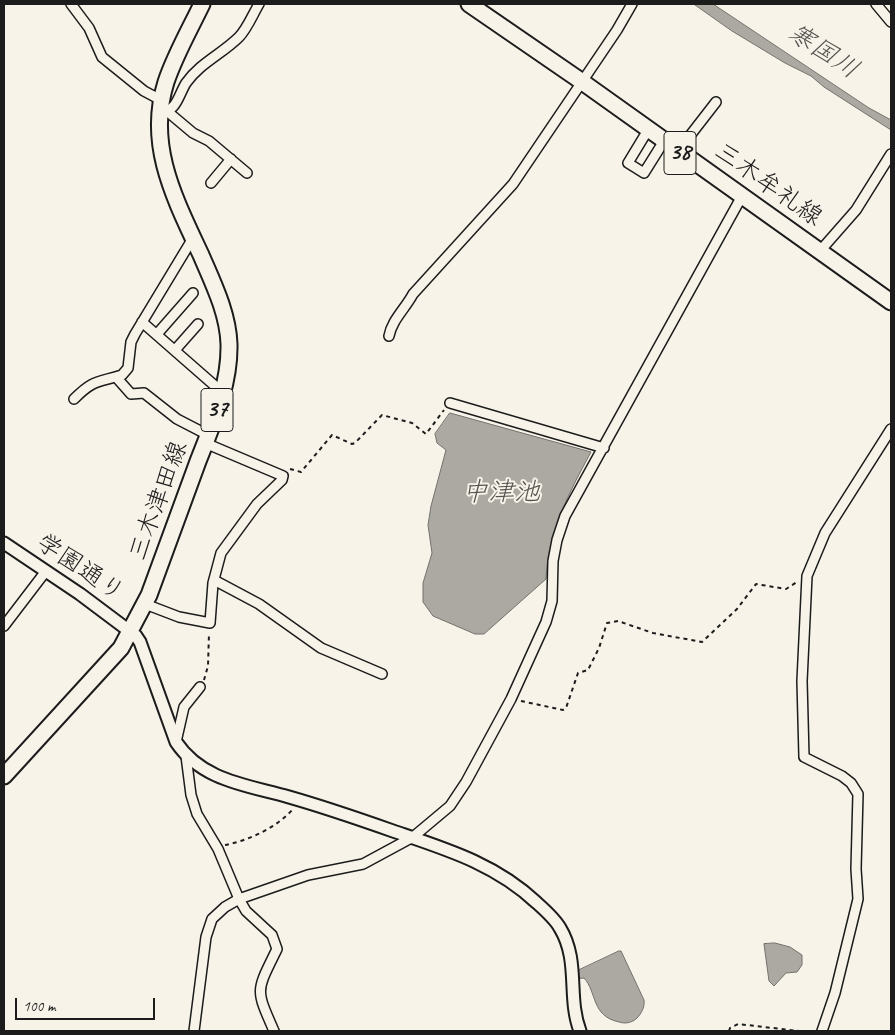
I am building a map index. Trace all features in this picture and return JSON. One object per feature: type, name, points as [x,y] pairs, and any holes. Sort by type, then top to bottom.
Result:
[{"type":"main road","name":"三木津田線","points":[[4,776],[121,648],[145,604],[206,439],[229,369],[229,342],[224,313],[216,287],[170,186],[161,157],[158,134],[173,63],[202,4]]},
{"type":"main road","name":"三木牟礼線","points":[[470,4],[891,302]]},
{"type":"street","points":[[71,4],[89,28],[102,57],[194,133],[209,141],[247,173]]},
{"type":"street","points":[[163,108],[174,106],[186,83],[203,64],[240,37],[259,4]]},
{"type":"street","points":[[389,336],[391,324],[413,294],[513,184],[617,30],[632,4]]},
{"type":"street","points":[[876,4],[891,22]]},
{"type":"street","points":[[678,151],[716,102]]},
{"type":"street","points":[[648,130],[628,163],[644,173],[664,142]]},
{"type":"street","points":[[820,251],[856,210],[891,154]]},
{"type":"street","points":[[211,183],[231,160]]},
{"type":"street","points":[[194,1031],[206,937],[212,919],[225,907],[239,899],[308,875],[363,864],[413,837],[450,806],[466,782],[511,699],[548,615],[552,601],[555,547],[562,524],[742,196]]},
{"type":"street","points":[[74,399],[92,384],[101,379],[122,375],[128,368],[131,358],[131,342],[193,238]]},
{"type":"street","points":[[156,334],[193,293]]},
{"type":"street","points":[[142,322],[222,392]]},
{"type":"street","points":[[175,350],[198,324]]},
{"type":"street","points":[[116,377],[131,394],[144,393],[206,439],[283,476],[281,483],[257,504],[221,553],[214,580],[210,623],[179,617],[145,604]]},
{"type":"street","points":[[450,403],[604,448]]},
{"type":"street","points":[[822,1031],[835,993],[858,899],[856,840],[859,816],[858,794],[851,783],[831,770],[804,757],[802,680],[807,576],[825,533],[891,429]]},
{"type":"street","name":"学園通り","points":[[4,543],[130,630]]},
{"type":"street","points":[[4,626],[46,571]]},
{"type":"street","points":[[214,580],[259,604],[321,648],[382,674]]},
{"type":"street","points":[[130,630],[140,642],[176,742],[186,756],[199,767],[219,777],[302,800],[413,837],[488,866],[522,888],[560,927],[569,945],[574,971],[575,1011],[580,1031]]},
{"type":"street","points":[[176,742],[184,707],[200,687]]},
{"type":"street","points":[[186,756],[191,795],[197,814],[216,846],[246,911],[272,935],[277,949],[259,992],[262,1007],[274,1031]]},
{"type":"path","points":[[283,476],[291,469],[301,472],[332,435],[352,444],[382,415],[412,424],[426,434],[450,403]]},
{"type":"path","points":[[511,699],[563,710],[566,708],[578,673],[588,670],[599,648],[607,623],[618,621],[653,633],[702,642],[737,609],[756,584],[786,589],[807,576]]},
{"type":"path","points":[[200,687],[208,666],[210,623]]},
{"type":"path","points":[[216,846],[240,842],[255,835],[287,816],[302,800]]},
{"type":"path","points":[[729,1031],[730,1028],[738,1024],[799,1031]]},
{"type":"water","points":[[694,4],[713,4],[869,108],[891,120],[891,130],[824,87],[811,76],[785,63],[732,31]]},
{"type":"water","name":"中津池","points":[[450,413],[591,452],[555,529],[546,579],[484,634],[475,634],[433,616],[423,602],[423,583],[432,553],[428,525],[431,506],[446,450],[437,443],[435,434]]},
{"type":"water","points":[[775,943],[790,947],[802,955],[802,965],[797,972],[786,973],[774,986],[769,981],[764,944]]},
{"type":"water","points":[[621,951],[644,1000],[644,1007],[639,1016],[633,1021],[626,1023],[610,1019],[604,1015],[599,1009],[584,978],[575,979],[575,972]]},
{"type":"water label","name":"寒国川","points":[[823,52]]}]
